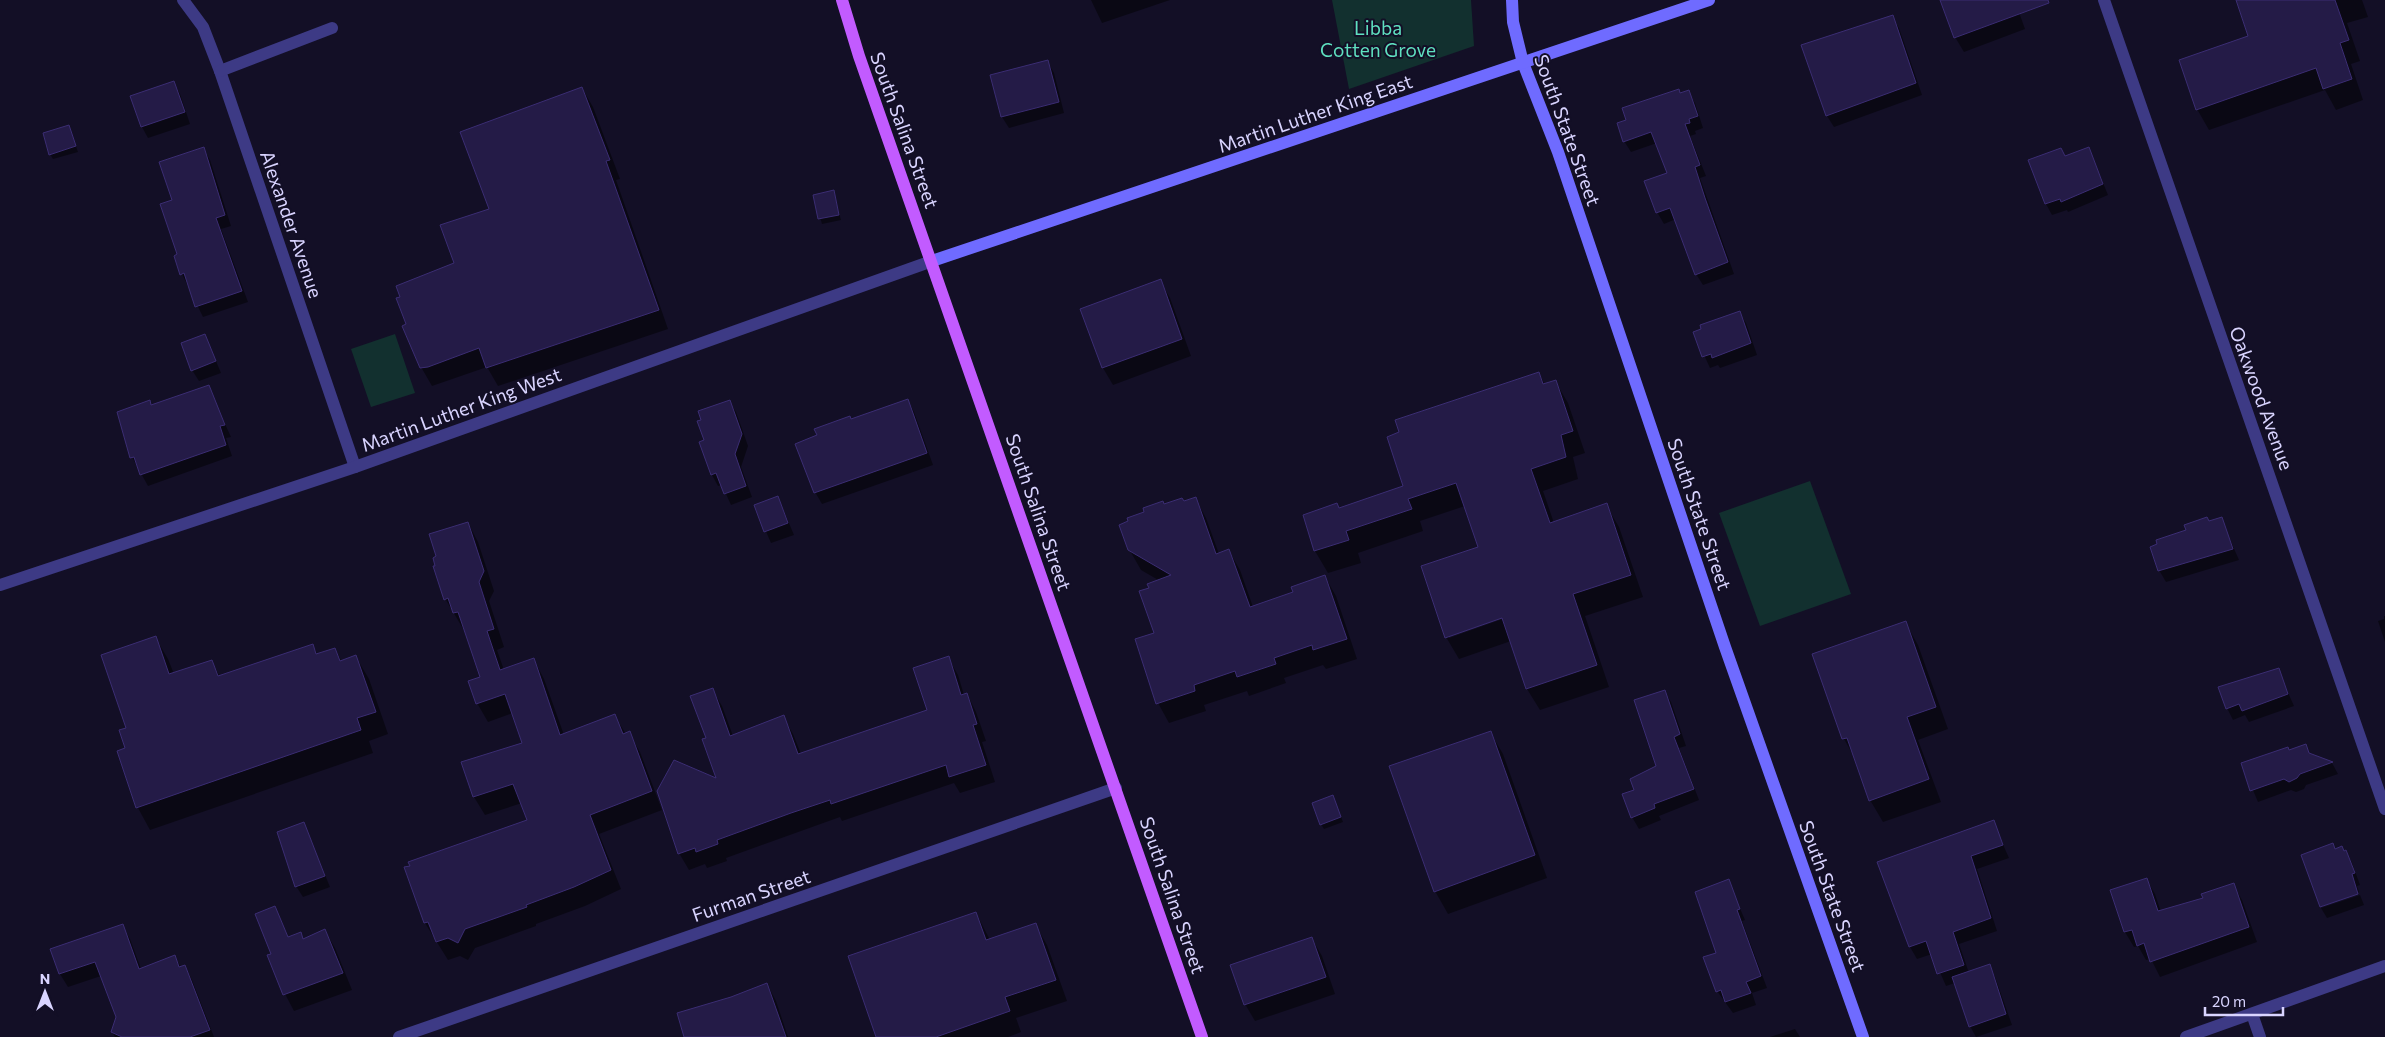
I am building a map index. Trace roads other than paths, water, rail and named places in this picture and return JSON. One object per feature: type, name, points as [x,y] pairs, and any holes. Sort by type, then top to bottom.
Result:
[{"type":"main road","name":"South Salina Street","points":[[842,0],[859,56],[1202,1037]]},
{"type":"street","name":"Alexander Avenue","points":[[183,0],[203,27],[220,71],[355,467]]},
{"type":"street","name":"South State Street","points":[[1512,0],[1513,22],[1523,62],[1558,152],[1725,647],[1863,1037]]},
{"type":"street","name":"Martin Luther King East","points":[[932,261],[1709,0]]},
{"type":"street","name":"Oakwood Avenue","points":[[2104,0],[2385,809]]},
{"type":"street","points":[[220,71],[332,28]]},
{"type":"street","name":"Martin Luther King West","points":[[0,585],[355,467],[932,261]]},
{"type":"street","name":"Furman Street","points":[[399,1037],[1116,788]]},
{"type":"street","points":[[2186,1037],[2385,966]]},
{"type":"street","points":[[2252,1014],[2260,1037]]},
{"type":"park label","name":"Libba Cotten Grove","points":[[1378,38]]}]
